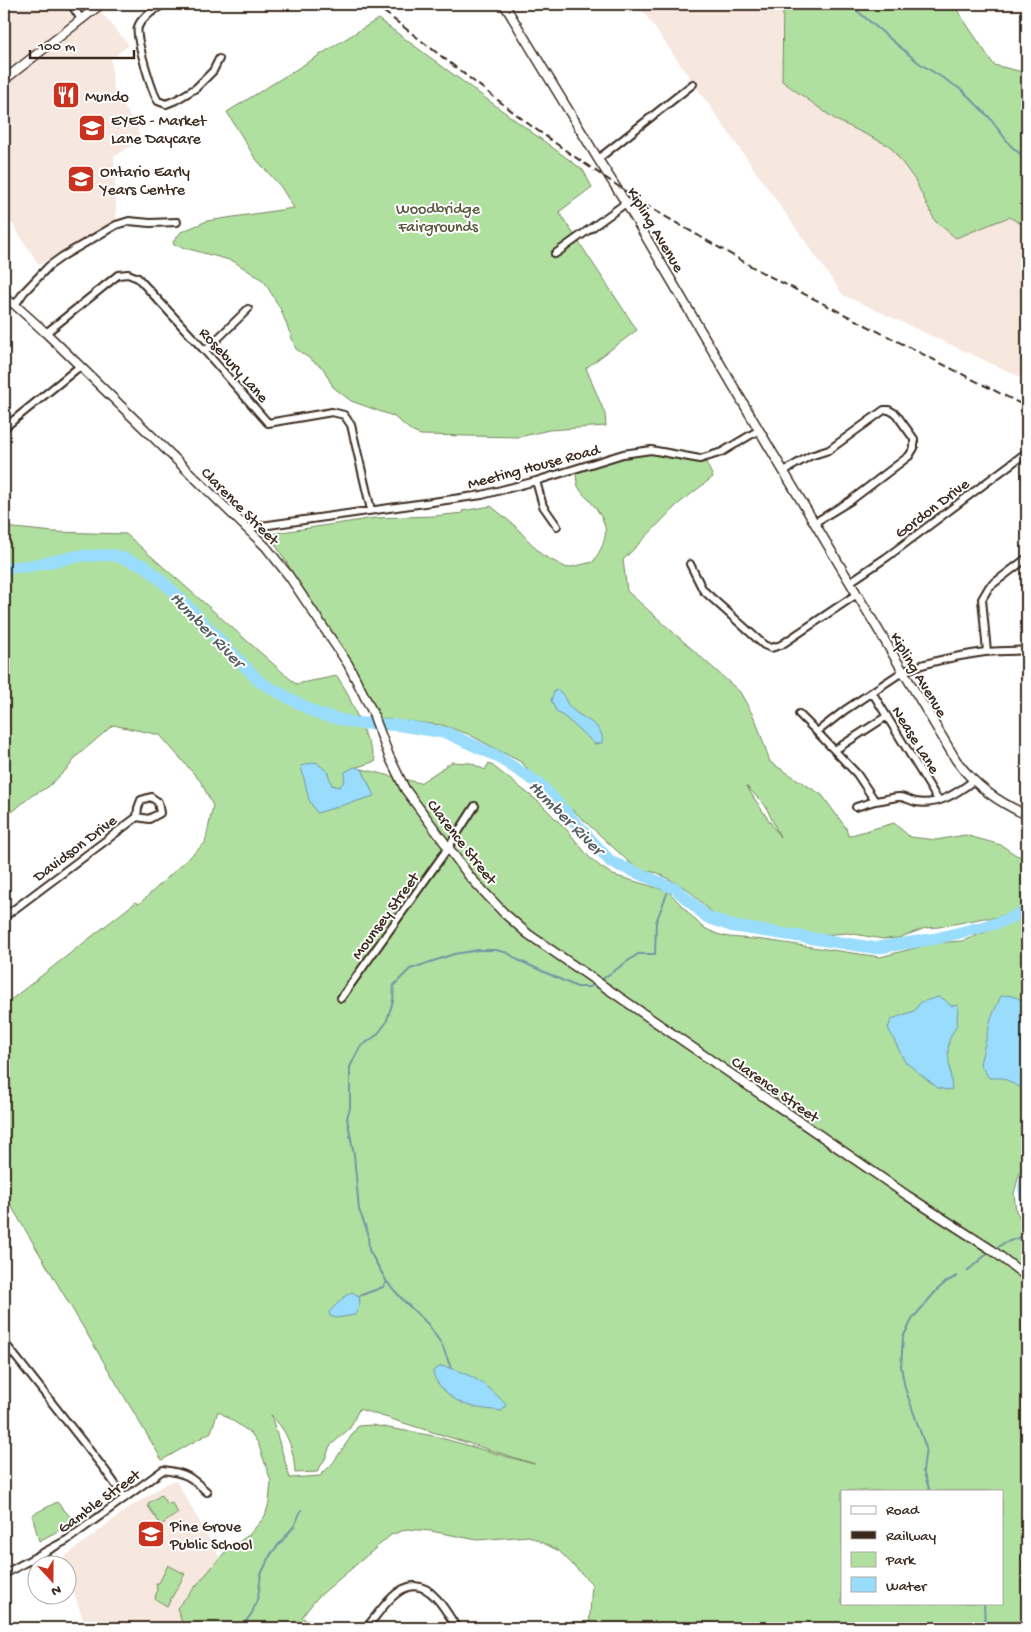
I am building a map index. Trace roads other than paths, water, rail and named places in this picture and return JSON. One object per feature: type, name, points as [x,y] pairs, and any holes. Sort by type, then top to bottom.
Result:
[{"type":"street","points":[[71,4],[81,19]]},
{"type":"street","points":[[4,80],[101,4]]},
{"type":"street","points":[[163,4],[141,21],[137,30],[139,45],[158,101],[166,104],[196,88],[213,71],[220,59]]},
{"type":"street","name":"Kipling Avenue","points":[[504,4],[626,203],[902,672],[956,760],[973,781],[986,792],[1027,815]]},
{"type":"street","points":[[598,159],[693,84]]},
{"type":"street","points":[[555,254],[626,203]]},
{"type":"street","points":[[15,305],[24,292],[49,266],[116,225],[129,222],[177,222]]},
{"type":"street","name":"Rosebury Lane","points":[[46,333],[118,275],[128,274],[138,278],[206,351],[268,423],[332,412],[344,415],[351,425],[371,510]]},
{"type":"street","name":"Clarence Street","points":[[4,298],[15,305],[46,333],[266,547],[348,664],[372,711],[386,748],[405,789],[470,878],[504,913],[528,934],[908,1196],[992,1250],[1027,1277]]},
{"type":"street","points":[[206,351],[248,309]]},
{"type":"street","points":[[4,428],[79,367]]},
{"type":"street","points":[[784,471],[810,456],[830,450],[884,410],[895,413],[914,439],[914,447],[910,455],[850,501],[814,523]]},
{"type":"street","name":"Meeting House Road","points":[[247,528],[482,495],[536,481],[623,454],[652,450],[700,458],[722,452],[759,430]]},
{"type":"street","name":"Gordon Drive","points":[[850,582],[887,557],[1027,452]]},
{"type":"street","points":[[536,481],[543,506],[557,526]]},
{"type":"street","points":[[987,652],[982,599],[989,587],[1027,558]]},
{"type":"street","points":[[690,564],[703,590],[764,646],[771,648],[781,645],[857,594]]},
{"type":"street","points":[[817,732],[902,672],[947,658],[987,652],[1027,650]]},
{"type":"street","name":"Nease Lane","points":[[872,692],[938,800]]},
{"type":"street","points":[[799,714],[857,774],[875,801]]},
{"type":"street","points":[[835,750],[887,716]]},
{"type":"street","points":[[856,807],[899,796],[916,802],[947,798],[973,781]]},
{"type":"street","name":"Mounsey Street","points":[[341,998],[448,848],[475,806]]},
{"type":"street","name":"Davidson Drive","points":[[4,918],[137,817]]},
{"type":"street","points":[[4,1342],[105,1470],[124,1498]]},
{"type":"street","name":"Gamble Street","points":[[4,1574],[67,1540],[163,1470],[181,1472],[194,1479],[207,1492]]},
{"type":"street","points":[[366,1628],[394,1595],[405,1587],[418,1585],[437,1599],[457,1628]]},
{"type":"water","points":[[555,690],[563,694],[568,705],[574,711],[596,726],[602,736],[602,743],[595,744],[556,711],[551,700]]},
{"type":"water","points":[[316,762],[327,771],[332,785],[339,787],[344,782],[345,772],[354,767],[362,769],[374,796],[317,813],[309,800],[301,766]]},
{"type":"water","points":[[1008,995],[1018,998],[1027,1006],[1026,1086],[1019,1087],[1003,1078],[989,1078],[980,1064],[991,1018],[1001,996]]},
{"type":"water","points":[[938,997],[944,999],[951,1006],[958,1005],[957,1024],[949,1040],[948,1052],[952,1089],[947,1090],[938,1088],[905,1062],[888,1028],[892,1019],[914,1011],[921,1002]]},
{"type":"water","points":[[352,1292],[359,1296],[360,1304],[355,1315],[336,1318],[330,1316],[329,1312],[345,1296]]},
{"type":"water","points":[[441,1366],[460,1371],[485,1385],[506,1405],[502,1411],[469,1406],[455,1400],[442,1388],[435,1378],[433,1371]]},
{"type":"waterway","points":[[849,4],[919,63],[962,90],[989,117],[1010,145],[1027,160]]},
{"type":"waterway","name":"Humber River","points":[[4,568],[29,566],[79,556],[113,555],[145,566],[174,592],[260,682],[318,714],[355,723],[398,725],[447,733],[495,755],[541,785],[611,862],[676,889],[707,917],[732,926],[875,948],[934,939],[998,923],[1027,911]]},
{"type":"waterway","points":[[601,980],[638,954],[655,954],[656,922],[670,886]]},
{"type":"waterway","points":[[451,1368],[442,1345],[428,1324],[387,1282],[369,1250],[368,1233],[359,1210],[354,1155],[347,1118],[350,1108],[350,1067],[360,1047],[377,1035],[386,1023],[393,1001],[394,985],[410,969],[454,954],[479,950],[496,950],[508,953],[518,960],[577,987],[590,987],[595,984]]},
{"type":"waterway","name":"Humber River","points":[[1027,1174],[1024,1188],[1027,1210]]},
{"type":"waterway","points":[[998,1247],[1027,1235]]},
{"type":"waterway","points":[[967,1271],[987,1254]]},
{"type":"waterway","points":[[930,1490],[923,1471],[926,1448],[905,1388],[901,1367],[903,1337],[913,1318],[937,1290],[957,1276]]},
{"type":"waterway","points":[[359,1296],[383,1287],[387,1282]]},
{"type":"waterway","points":[[241,1628],[252,1613],[258,1597],[261,1574],[271,1554],[295,1525],[301,1510]]},
{"type":"waterway","points":[[984,1604],[985,1628]]},
{"type":"railway","points":[[374,4],[530,125],[649,207],[763,273],[1027,407]]},
{"type":"place","name":"Mundo","points":[[66,95]]},
{"type":"place","name":"EYES - Market Lane Daycare","points":[[92,128]]},
{"type":"place","name":"Ontario Early Years Centre","points":[[81,179]]},
{"type":"place","name":"Pine Grove Public School","points":[[151,1534]]},
{"type":"park label","name":"Woodbridge Fairgrounds","points":[[438,216]]}]
